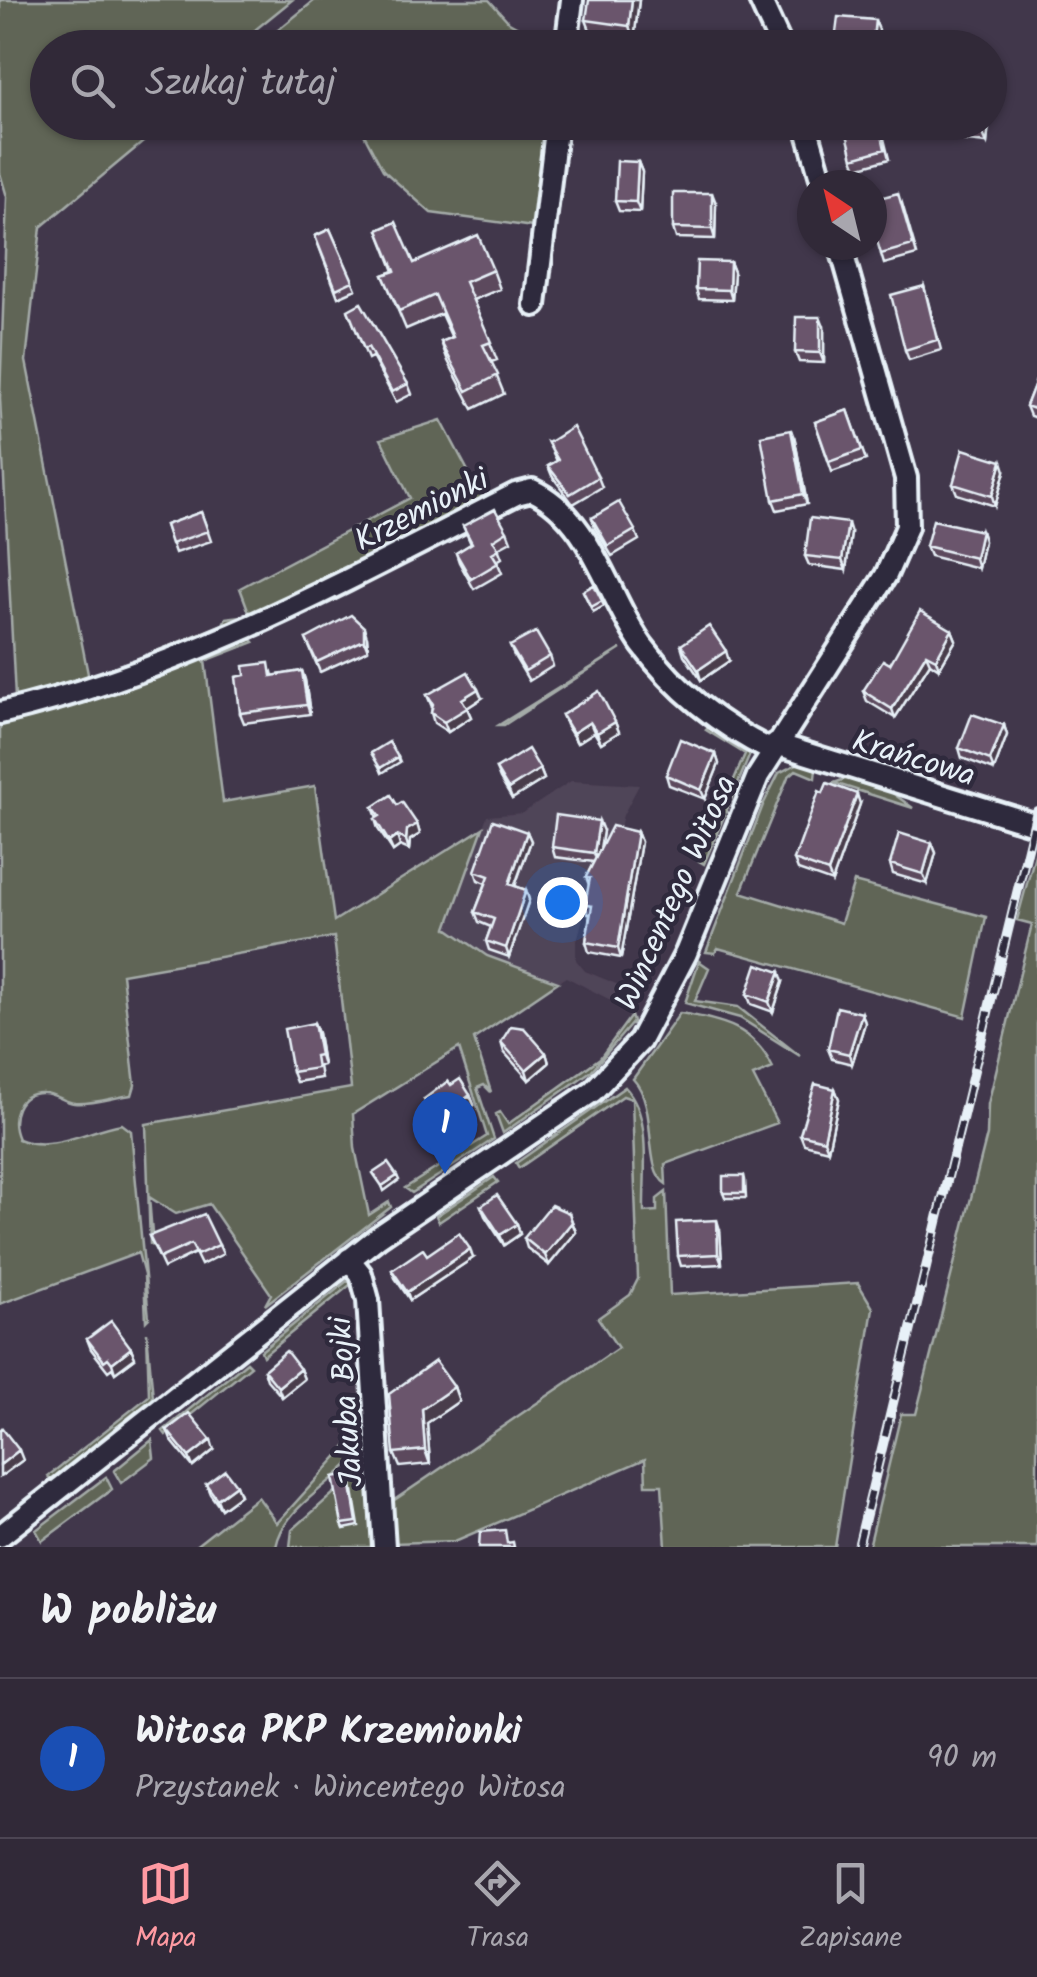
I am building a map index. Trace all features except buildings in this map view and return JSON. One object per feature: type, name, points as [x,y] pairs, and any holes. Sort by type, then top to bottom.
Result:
[{"type":"street","points":[[568,30],[572,0]]},
{"type":"street","points":[[761,1],[774,30]]},
{"type":"street","points":[[535,305],[555,140]]},
{"type":"street","points":[[811,140],[819,170]]},
{"type":"street","name":"Wincentego Witosa","points":[[0,1536],[349,1259],[576,1104],[631,1054],[663,1002],[774,747],[886,575],[907,527],[906,478],[844,260]]},
{"type":"street","name":"Krzemionki","points":[[0,713],[92,689],[227,638],[516,494],[532,490],[560,512],[587,545],[642,645],[680,689],[720,723],[774,747]]},
{"type":"street","name":"Krańcowa","points":[[774,747],[1037,825]]},
{"type":"street","name":"Jakuba Bojki","points":[[349,1259],[361,1274],[368,1300],[384,1547]]},
{"type":"shaded area","points":[[571,781],[639,785],[623,815],[615,848],[588,899],[576,945],[576,960],[585,971],[633,991],[626,1008],[566,977],[558,982],[487,956],[446,928],[487,816],[523,813]]},
{"type":"green space","points":[[0,0],[292,0],[255,30],[30,30],[30,140],[146,140],[41,227],[26,361],[89,679],[223,624],[226,618],[250,615],[240,588],[410,498],[381,439],[441,420],[485,503],[280,606],[165,655],[0,708],[0,702],[15,698],[0,398],[7,197],[0,173]]},
{"type":"green space","points":[[315,0],[489,0],[509,22],[524,30],[278,30]]},
{"type":"green space","points":[[367,140],[544,140],[533,227],[431,213],[383,170]]},
{"type":"green space","points":[[248,636],[254,642],[205,661],[223,802],[315,786],[334,921],[483,828],[447,928],[487,956],[558,982],[474,1039],[491,1092],[484,1085],[477,1088],[494,1139],[412,1193],[405,1188],[487,1136],[459,1048],[353,1114],[355,1148],[369,1215],[389,1202],[391,1207],[265,1305],[271,1294],[209,1204],[176,1214],[149,1197],[153,1246],[150,1244],[146,1124],[351,1088],[334,937],[122,974],[135,1085],[132,1095],[81,1103],[47,1093],[34,1094],[21,1102],[14,1123],[18,1139],[31,1143],[57,1142],[122,1124],[131,1131],[149,1318],[146,1321],[144,1275],[138,1253],[0,1304],[0,718]]},
{"type":"green space","points":[[621,649],[504,725],[499,725]]},
{"type":"green space","points":[[711,725],[751,752],[704,864],[699,861],[745,754],[706,730]]},
{"type":"green space","points":[[801,762],[816,768],[815,778],[796,770],[788,777],[741,892],[841,923],[854,882],[986,917],[965,1017],[718,948],[715,953],[706,952],[779,773]]},
{"type":"green space","points":[[848,778],[887,789],[913,808],[834,783]]},
{"type":"green space","points":[[1037,847],[1037,1547],[869,1547],[901,1414],[916,1414],[987,1135],[988,1104],[1032,924],[1017,920]]},
{"type":"green space","points":[[699,961],[709,968],[695,1001],[738,1007],[800,1056],[740,1018],[685,1003]]},
{"type":"green space","points":[[680,1013],[723,1023],[756,1043],[773,1068],[753,1076],[777,1123],[665,1164],[666,1184],[654,1165],[646,1105],[633,1079]]},
{"type":"green space","points":[[631,1016],[633,1022],[591,1071],[503,1133],[496,1114],[500,1112],[508,1124],[600,1058]]},
{"type":"green space","points":[[625,1087],[634,1099],[640,1113],[643,1129],[644,1212],[657,1211],[657,1199],[666,1192],[670,1295],[858,1283],[873,1308],[835,1547],[666,1547],[662,1485],[646,1485],[645,1459],[455,1541],[393,1543],[390,1503],[618,1348],[598,1318],[630,1295],[638,1279],[632,1099],[623,1096],[519,1168],[516,1163]]},
{"type":"green space","points":[[494,1177],[498,1182],[439,1222],[436,1216]]},
{"type":"green space","points":[[347,1281],[356,1285],[359,1293],[370,1435],[349,1464],[292,1515],[276,1547],[194,1547],[258,1497],[277,1523],[362,1429],[359,1294],[350,1285],[263,1356],[261,1351]]},
{"type":"green space","points":[[147,1332],[153,1398],[50,1480],[48,1476],[149,1396]]},
{"type":"green space","points":[[247,1362],[251,1366],[166,1435],[163,1431]]},
{"type":"green space","points":[[152,1440],[154,1458],[121,1483],[114,1471]]},
{"type":"green space","points":[[369,1462],[378,1547],[290,1547],[292,1530]]},
{"type":"green space","points":[[106,1477],[112,1489],[42,1541],[36,1530]]},
{"type":"railway","points":[[858,1547],[1037,811]]},
{"type":"place","name":"Witosa PKP Krzemionki","points":[[445,1174]]}]
